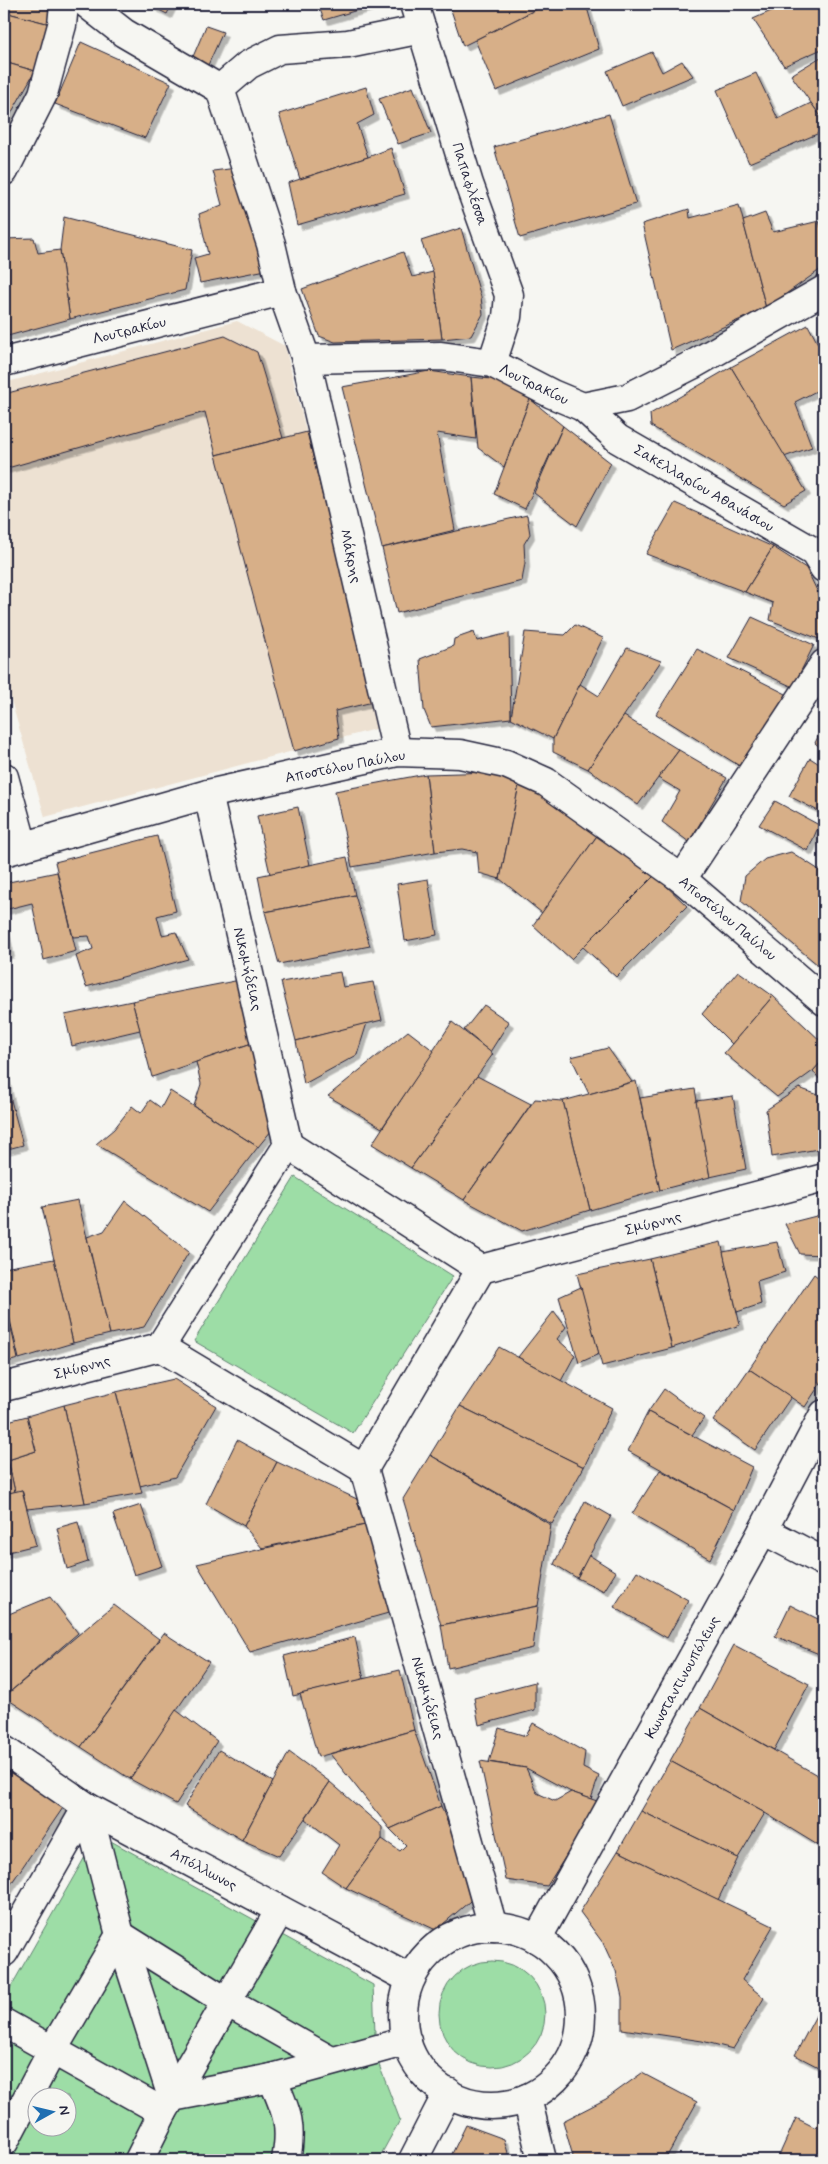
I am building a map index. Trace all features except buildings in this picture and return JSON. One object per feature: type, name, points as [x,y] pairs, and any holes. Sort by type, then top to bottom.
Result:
[{"type":"street","points":[[4,172],[43,94],[62,25],[64,4]]},
{"type":"street","points":[[87,4],[124,33],[220,89],[248,65],[280,49],[348,44],[418,16]]},
{"type":"street","name":"Παπαφλέσσα","points":[[418,16],[469,184],[509,295],[507,317],[492,363]]},
{"type":"street","name":"Μάκρης","points":[[220,89],[271,244],[282,291],[306,359],[397,752]]},
{"type":"street","name":"Λουτρακίου","points":[[306,359],[441,356],[492,363],[552,394],[583,407],[626,398],[692,364],[824,290]]},
{"type":"street","name":"Λουτρακίου","points":[[4,362],[282,291]]},
{"type":"street","name":"Σακελλαρίου Αθανάσιου","points":[[583,407],[618,439],[814,552],[824,568]]},
{"type":"street","points":[[682,880],[824,664]]},
{"type":"street","name":"Αποστόλου Παύλου","points":[[14,849],[208,794],[397,752],[460,754],[506,764],[546,782],[682,880],[824,1001]]},
{"type":"street","points":[[4,776],[14,849]]},
{"type":"street","name":"Νικομήδειας","points":[[208,794],[288,1145]]},
{"type":"street","points":[[288,1145],[481,1269],[364,1469],[160,1347],[288,1145]]},
{"type":"street","name":"Σμύρνης","points":[[481,1269],[824,1178]]},
{"type":"street","name":"Σμύρνης","points":[[4,1387],[160,1347]]},
{"type":"street","name":"Κωνσταντινουπόλεως","points":[[537,1939],[763,1530],[824,1414]]},
{"type":"street","name":"Νικομήδειας","points":[[364,1469],[493,1926]]},
{"type":"street","points":[[763,1530],[824,1562]]},
{"type":"street","name":"Απόλλωνος","points":[[4,1750],[86,1807],[410,1979]]},
{"type":"street","points":[[86,1807],[168,2105]]},
{"type":"street","points":[[4,1952],[86,1807]]},
{"type":"street","points":[[148,2154],[168,2105],[280,1910]]},
{"type":"street","points":[[493,1926],[516,1930],[537,1939],[559,1957],[573,1980],[580,2008],[580,2017],[578,2036],[568,2062],[550,2084],[526,2098],[502,2105],[478,2104],[448,2092],[431,2082],[414,2060],[404,2034],[403,2006],[410,1979],[424,1957],[444,1940],[468,1930],[493,1926]]},
{"type":"street","points":[[120,1934],[227,2002],[331,2061]]},
{"type":"street","points":[[4,2142],[52,2051],[120,1934]]},
{"type":"street","points":[[4,2023],[52,2051],[168,2105],[407,2041]]},
{"type":"street","points":[[272,2078],[286,2112],[290,2137],[286,2160]]},
{"type":"street","points":[[414,2160],[448,2092]]},
{"type":"street","points":[[526,2098],[542,2160]]},
{"type":"shaded area","points":[[237,321],[285,346],[379,728],[45,817],[4,676],[4,383]]},
{"type":"green space","points":[[295,1177],[453,1276],[353,1433],[194,1341]]},
{"type":"green space","points":[[98,1834],[373,1985],[376,2057],[400,2120],[378,2160],[4,2160],[4,1999]]},
{"type":"green space","points":[[492,1961],[512,1965],[530,1976],[541,1994],[545,2014],[541,2034],[530,2052],[512,2063],[492,2067],[472,2063],[454,2052],[443,2034],[439,2014],[443,1994],[454,1976],[472,1965]]}]
